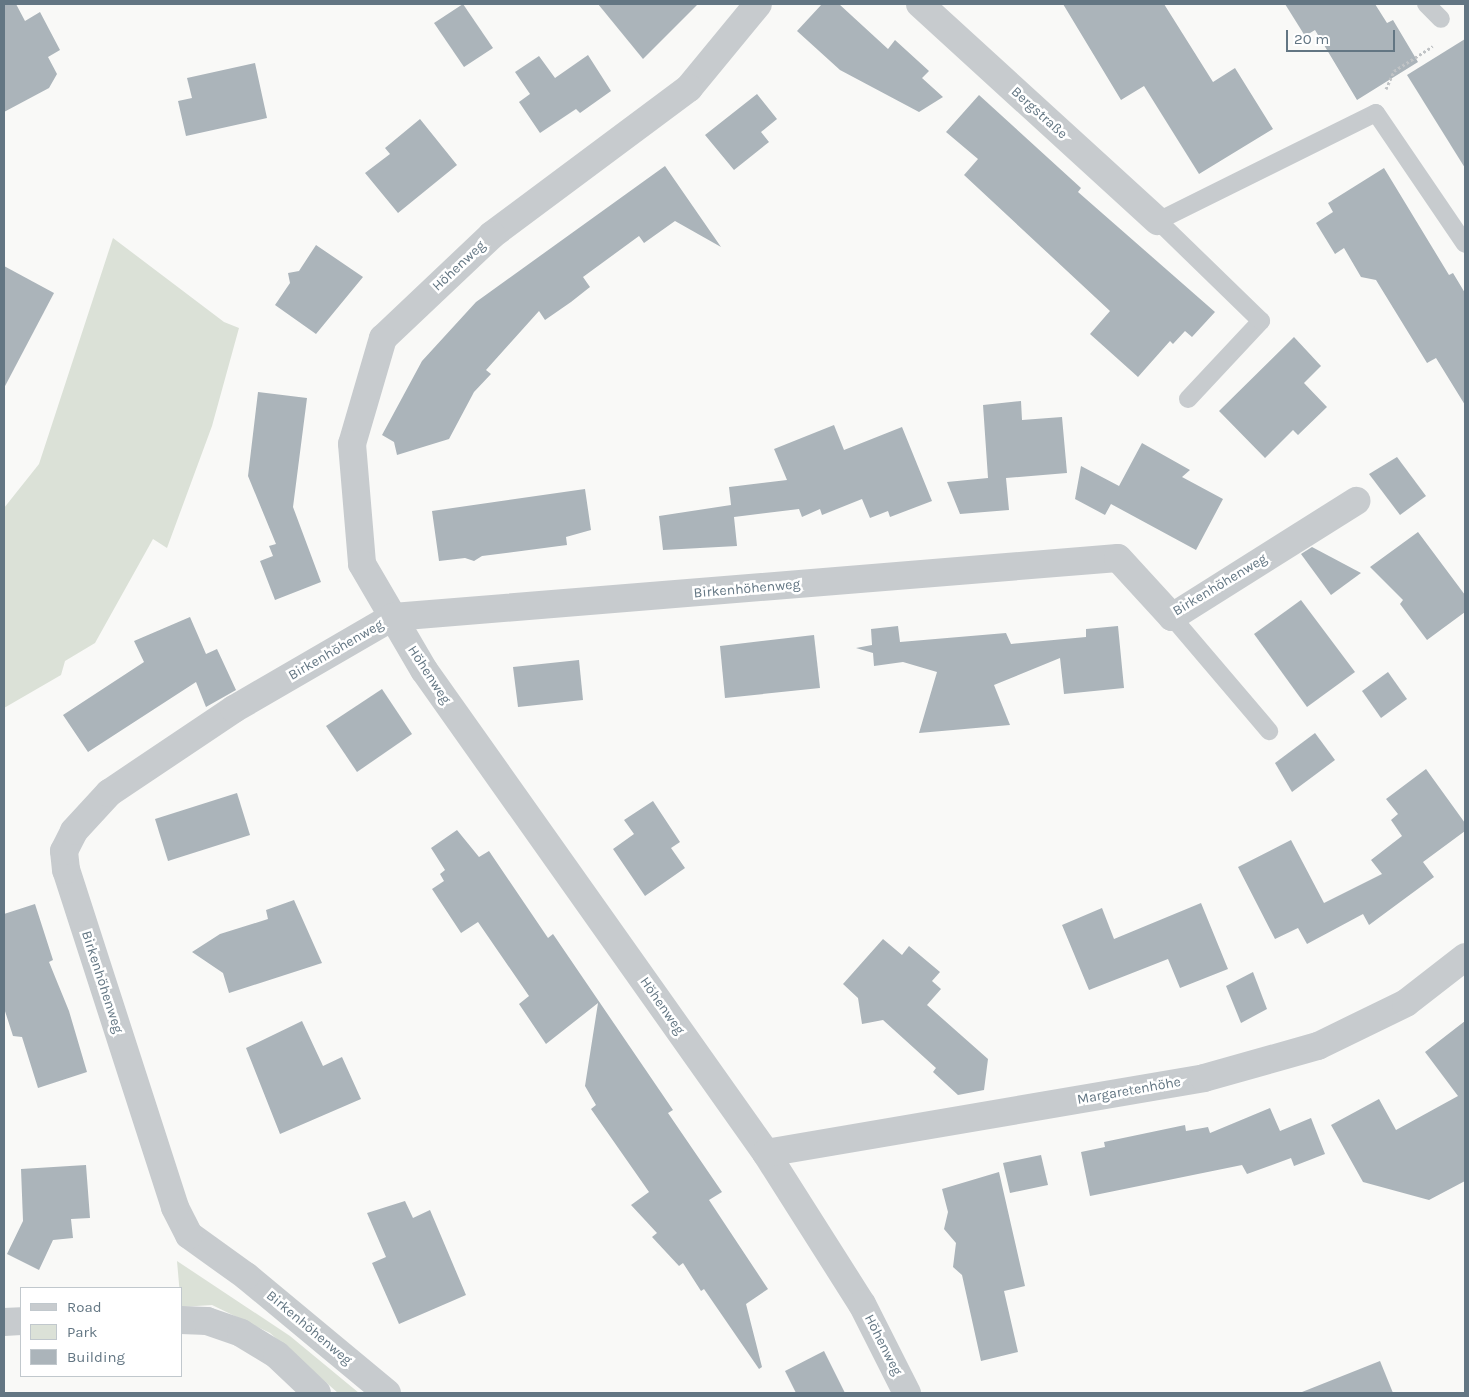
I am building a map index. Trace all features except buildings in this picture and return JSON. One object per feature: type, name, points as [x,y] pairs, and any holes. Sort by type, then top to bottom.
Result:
[{"type":"street","name":"Höhenweg","points":[[758,4],[689,88],[492,235],[383,338],[352,444],[362,564],[424,670],[766,1153],[862,1304],[907,1393]]},
{"type":"street","name":"Bergstraße","points":[[920,4],[1158,221]]},
{"type":"street","name":"Birkenhöhenweg","points":[[386,1393],[246,1276],[189,1235],[175,1207],[66,870],[64,851],[74,831],[109,793],[234,709],[393,617],[1118,558],[1172,617],[1356,501]]},
{"type":"street","name":"Margaretenhöhe","points":[[766,1153],[1204,1078],[1299,1052],[1318,1046],[1406,1003],[1465,957]]},
{"type":"street","points":[[4,1322],[20,1320]]},
{"type":"street","points":[[182,1320],[207,1321],[241,1333],[276,1355],[318,1393]]},
{"type":"lane","points":[[1426,4],[1441,19]]},
{"type":"lane","points":[[1188,398],[1261,321],[1158,221],[1376,113],[1465,244]]},
{"type":"lane","points":[[1172,617],[1269,731]]},
{"type":"path","points":[[1376,113],[1394,71],[1434,45],[1441,19]]},
{"type":"green space","points":[[113,238],[224,322],[239,328],[212,426],[167,548],[153,539],[95,643],[65,661],[61,675],[4,708],[4,508],[39,464]]},
{"type":"green space","points":[[177,1261],[290,1336],[359,1393],[338,1393],[270,1333],[212,1305],[182,1307],[182,1287],[179,1287]]}]
